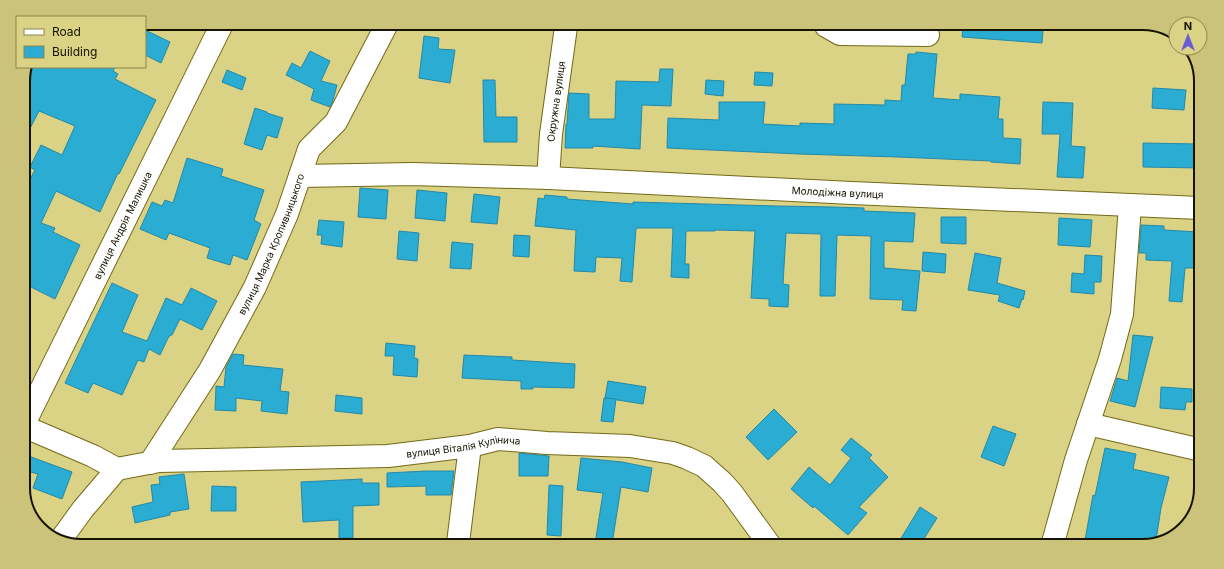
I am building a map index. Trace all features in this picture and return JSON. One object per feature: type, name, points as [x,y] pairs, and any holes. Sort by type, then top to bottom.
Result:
[{"type":"street","name":"вулиця Андрія Малишка","points":[[30,412],[219,30]]},
{"type":"street","name":"вулиця Марка Кропивницького","points":[[150,463],[210,370],[256,286],[287,214],[309,149],[336,122],[384,30]]},
{"type":"street","name":"Окружна вулиця","points":[[548,178],[551,134],[564,30]]},
{"type":"street","points":[[833,30],[840,34],[928,35]]},
{"type":"street","name":"Молодіжна вулиця","points":[[300,176],[413,174],[548,178],[1194,208]]},
{"type":"street","points":[[1054,539],[1076,460],[1110,359],[1122,314],[1130,206]]},
{"type":"street","points":[[1088,424],[1194,448]]},
{"type":"street","points":[[30,429],[93,456],[117,469],[83,509],[64,536]]},
{"type":"street","name":"вулиця Віталія Кулінича","points":[[117,469],[150,463],[222,459],[388,456],[470,446],[498,439],[547,443],[615,445],[654,449],[673,453],[700,464],[722,482],[732,493],[765,539]]},
{"type":"street","points":[[458,539],[470,446]]},
{"type":"building","points":[[146,30],[170,42],[161,63],[146,56]]},
{"type":"building","points":[[963,30],[1043,30],[1042,43],[962,37]]},
{"type":"building","points":[[424,36],[439,38],[438,49],[455,50],[450,83],[419,78]]},
{"type":"building","points":[[310,51],[330,61],[321,81],[337,85],[330,107],[311,100],[314,89],[286,75],[292,63],[301,68]]},
{"type":"building","points":[[916,52],[937,54],[933,98],[960,100],[960,94],[1000,97],[998,119],[1003,119],[1003,138],[1021,139],[1020,164],[991,161],[667,148],[668,118],[719,120],[719,102],[765,102],[763,124],[800,126],[800,123],[834,124],[834,104],[885,105],[885,100],[901,101],[902,85],[905,85],[908,54],[916,54]]},
{"type":"building","points":[[32,68],[114,68],[113,71],[118,74],[115,79],[156,100],[119,174],[118,173],[100,212],[56,191],[41,223],[55,228],[53,232],[80,245],[55,299],[30,286],[30,179],[35,170],[30,167],[41,145],[62,155],[75,126],[39,111],[30,128],[30,78]]},
{"type":"building","points":[[660,69],[673,69],[671,106],[642,105],[640,149],[593,146],[593,148],[565,148],[569,93],[589,94],[589,119],[615,119],[616,81],[659,82]]},
{"type":"building","points":[[227,70],[246,78],[242,90],[222,82]]},
{"type":"building","points":[[755,72],[773,73],[772,86],[754,85]]},
{"type":"building","points":[[483,80],[495,80],[496,117],[517,117],[517,142],[484,142]]},
{"type":"building","points":[[706,80],[724,81],[723,96],[705,94]]},
{"type":"building","points":[[1153,88],[1186,90],[1184,110],[1152,108]]},
{"type":"building","points":[[1043,102],[1073,103],[1071,146],[1085,147],[1083,178],[1057,177],[1060,134],[1042,134]]},
{"type":"building","points":[[255,108],[283,118],[277,138],[267,135],[262,150],[244,144]]},
{"type":"building","points":[[1143,143],[1194,144],[1194,168],[1143,167]]},
{"type":"building","points":[[187,158],[223,169],[221,176],[264,190],[254,220],[261,224],[247,260],[233,255],[230,265],[207,258],[210,248],[169,233],[166,240],[140,229],[152,202],[162,206],[165,200],[173,203]]},
{"type":"building","points":[[360,188],[388,190],[386,219],[358,217]]},
{"type":"building","points":[[417,190],[447,193],[445,221],[415,218]]},
{"type":"building","points":[[474,194],[500,197],[497,224],[471,222]]},
{"type":"building","points":[[545,195],[567,197],[567,199],[633,204],[633,202],[833,207],[864,208],[864,211],[915,213],[913,242],[884,241],[884,268],[920,271],[916,311],[902,310],[903,300],[870,299],[871,236],[837,235],[835,296],[820,296],[821,234],[786,233],[783,284],[789,285],[788,307],[769,306],[769,299],[751,298],[755,231],[686,231],[685,264],[689,264],[689,278],[671,277],[673,228],[636,228],[632,282],[620,281],[622,258],[596,257],[595,272],[574,271],[576,230],[535,226],[538,198],[544,199]]},
{"type":"building","points":[[941,217],[966,217],[966,244],[941,243]]},
{"type":"building","points":[[1059,218],[1092,220],[1090,247],[1058,245]]},
{"type":"building","points":[[319,220],[344,222],[342,247],[321,244],[322,235],[317,235]]},
{"type":"building","points":[[1141,225],[1164,226],[1164,230],[1194,232],[1194,268],[1185,268],[1182,302],[1169,301],[1172,261],[1146,260],[1146,253],[1139,253]]},
{"type":"building","points":[[399,231],[419,233],[417,261],[397,259]]},
{"type":"building","points":[[514,235],[530,236],[529,257],[513,256]]},
{"type":"building","points":[[452,242],[473,244],[471,269],[450,268]]},
{"type":"building","points":[[923,252],[946,254],[945,273],[922,271]]},
{"type":"building","points":[[975,253],[1001,258],[997,283],[1025,291],[1019,308],[998,301],[1000,295],[968,290]]},
{"type":"building","points":[[1085,255],[1102,256],[1101,282],[1094,282],[1094,294],[1071,292],[1072,273],[1084,274]]},
{"type":"building","points":[[112,283],[138,295],[122,332],[147,341],[166,298],[182,305],[191,288],[217,301],[202,330],[180,319],[172,335],[168,338],[160,355],[149,349],[144,362],[138,360],[122,395],[93,383],[88,393],[65,383]]},
{"type":"building","points":[[1133,335],[1153,337],[1135,407],[1110,401],[1117,378],[1128,381]]},
{"type":"building","points":[[386,343],[415,346],[414,358],[418,359],[417,377],[393,375],[394,356],[385,356]]},
{"type":"building","points":[[233,354],[244,355],[243,365],[283,369],[280,391],[289,392],[287,414],[261,411],[262,401],[236,398],[236,411],[215,410],[216,386],[224,387],[226,367]]},
{"type":"building","points":[[464,355],[512,357],[512,360],[575,364],[574,388],[533,387],[533,389],[521,389],[521,381],[462,378]]},
{"type":"building","points":[[608,381],[646,387],[643,404],[605,398]]},
{"type":"building","points":[[1161,387],[1192,389],[1192,402],[1186,402],[1185,410],[1160,408]]},
{"type":"building","points":[[336,395],[362,398],[362,414],[335,411]]},
{"type":"building","points":[[604,398],[616,399],[613,422],[601,421]]},
{"type":"building","points":[[774,409],[797,432],[768,460],[746,437]]},
{"type":"building","points":[[993,426],[1016,434],[1004,466],[981,457]]},
{"type":"building","points":[[851,438],[872,455],[869,458],[888,477],[859,507],[867,513],[848,535],[814,506],[813,508],[791,489],[809,467],[830,485],[851,458],[841,450]]},
{"type":"building","points":[[1105,448],[1136,454],[1133,469],[1169,477],[1161,508],[1156,537],[1150,539],[1085,539],[1093,495],[1095,496]]},
{"type":"building","points":[[519,453],[549,456],[548,476],[519,476]]},
{"type":"building","points":[[30,457],[72,472],[62,499],[33,488],[38,474],[30,472]]},
{"type":"building","points":[[581,458],[622,462],[652,468],[648,492],[621,487],[613,539],[596,539],[603,493],[577,490]]},
{"type":"building","points":[[454,471],[451,495],[426,495],[426,486],[387,487],[387,473]]},
{"type":"building","points":[[184,474],[189,509],[170,512],[170,515],[135,523],[132,507],[153,502],[151,485],[160,484],[159,477]]},
{"type":"building","points":[[362,479],[362,483],[379,483],[379,505],[353,506],[353,538],[339,538],[339,520],[303,522],[301,482]]},
{"type":"building","points":[[549,485],[563,486],[561,536],[547,535]]},
{"type":"building","points":[[212,486],[236,487],[236,511],[211,511]]},
{"type":"building","points":[[920,507],[937,518],[924,539],[901,539]]}]
